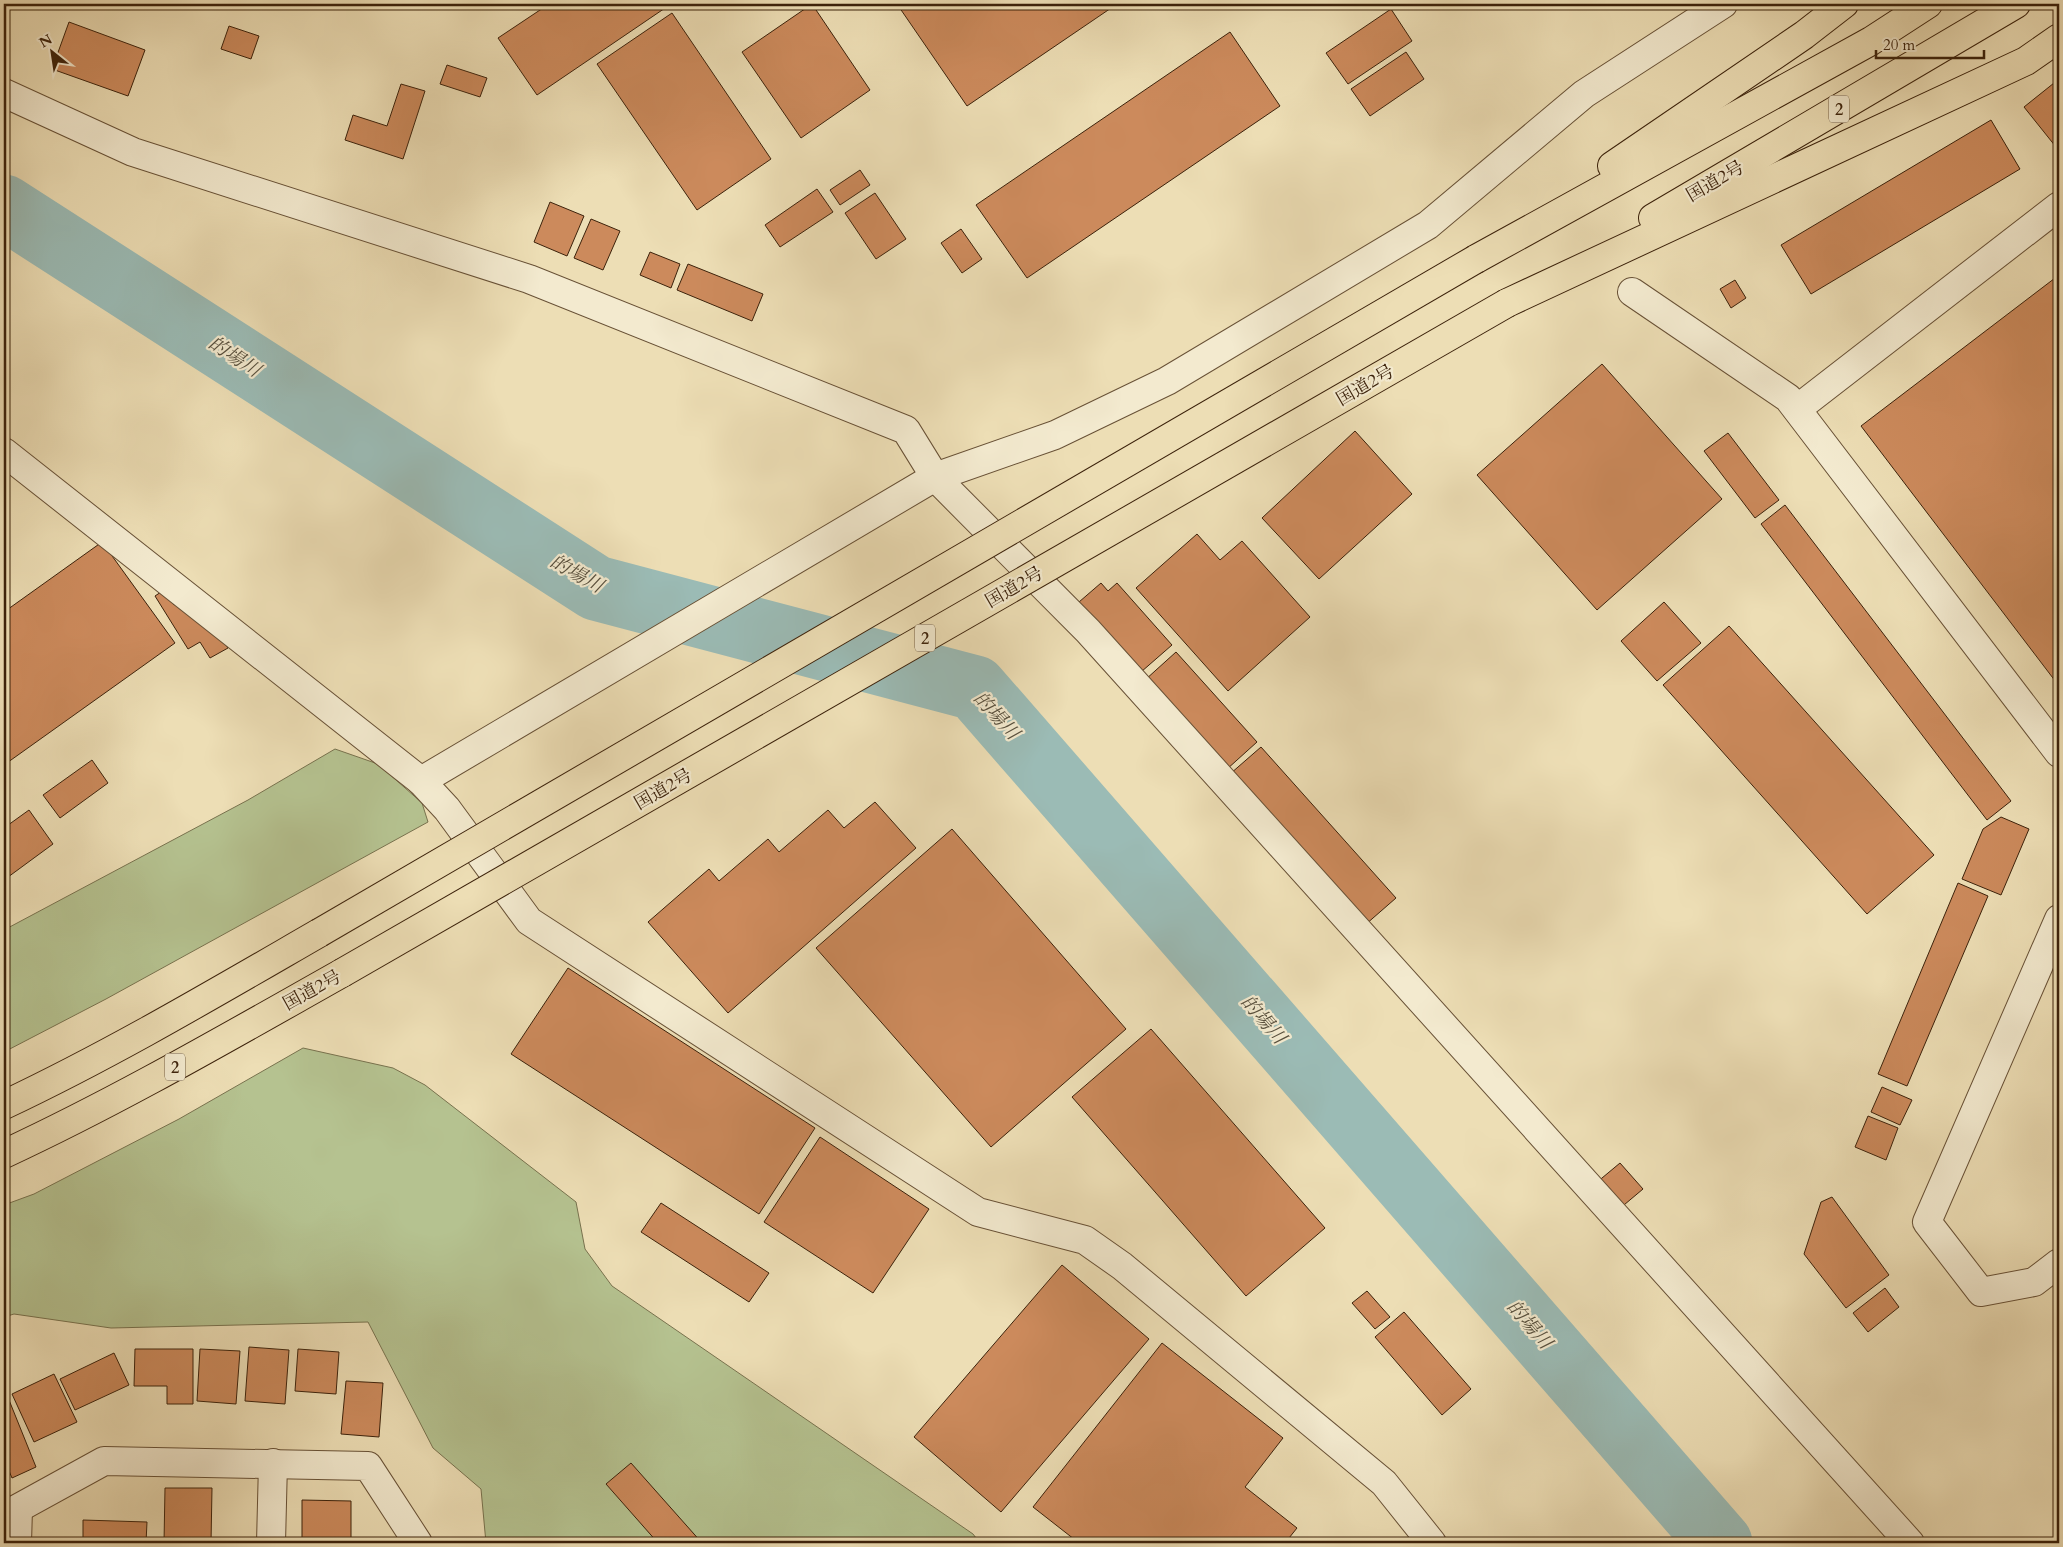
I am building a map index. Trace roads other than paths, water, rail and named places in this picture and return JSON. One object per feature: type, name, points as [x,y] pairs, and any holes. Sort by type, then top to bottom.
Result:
[{"type":"highway","points":[[1630,164],[1844,4]]},
{"type":"highway","points":[[4,1105],[56,1081],[126,1043],[318,933],[1476,259],[1630,164],[1871,41],[1928,4]]},
{"type":"highway","name":"国道2号","points":[[4,1154],[74,1121],[139,1087],[342,973],[1507,303],[1665,220],[2016,4]]},
{"type":"highway","points":[[1665,220],[2026,61],[2059,38]]},
{"type":"street","points":[[420,781],[935,477],[1054,435],[1167,381],[1428,225],[1584,94],[1723,4]]},
{"type":"street","points":[[4,93],[133,152],[529,279],[906,430],[935,477],[1088,631],[1910,1543]]},
{"type":"street","points":[[1796,409],[2059,206]]},
{"type":"street","points":[[1632,292],[1788,398],[2059,753]]},
{"type":"street","points":[[4,452],[420,781],[447,809],[529,921],[978,1212],[1085,1240],[1122,1266],[1384,1483],[1432,1543]]},
{"type":"street","points":[[2059,919],[1927,1222],[1981,1292],[2034,1282],[2059,1263]]},
{"type":"street","points":[[17,1543],[11,1513],[104,1461],[368,1466],[418,1543]]},
{"type":"street","points":[[271,1543],[273,1463]]},
{"type":"waterway","name":"的場川","points":[[4,207],[596,588],[975,688],[1720,1543]]}]
